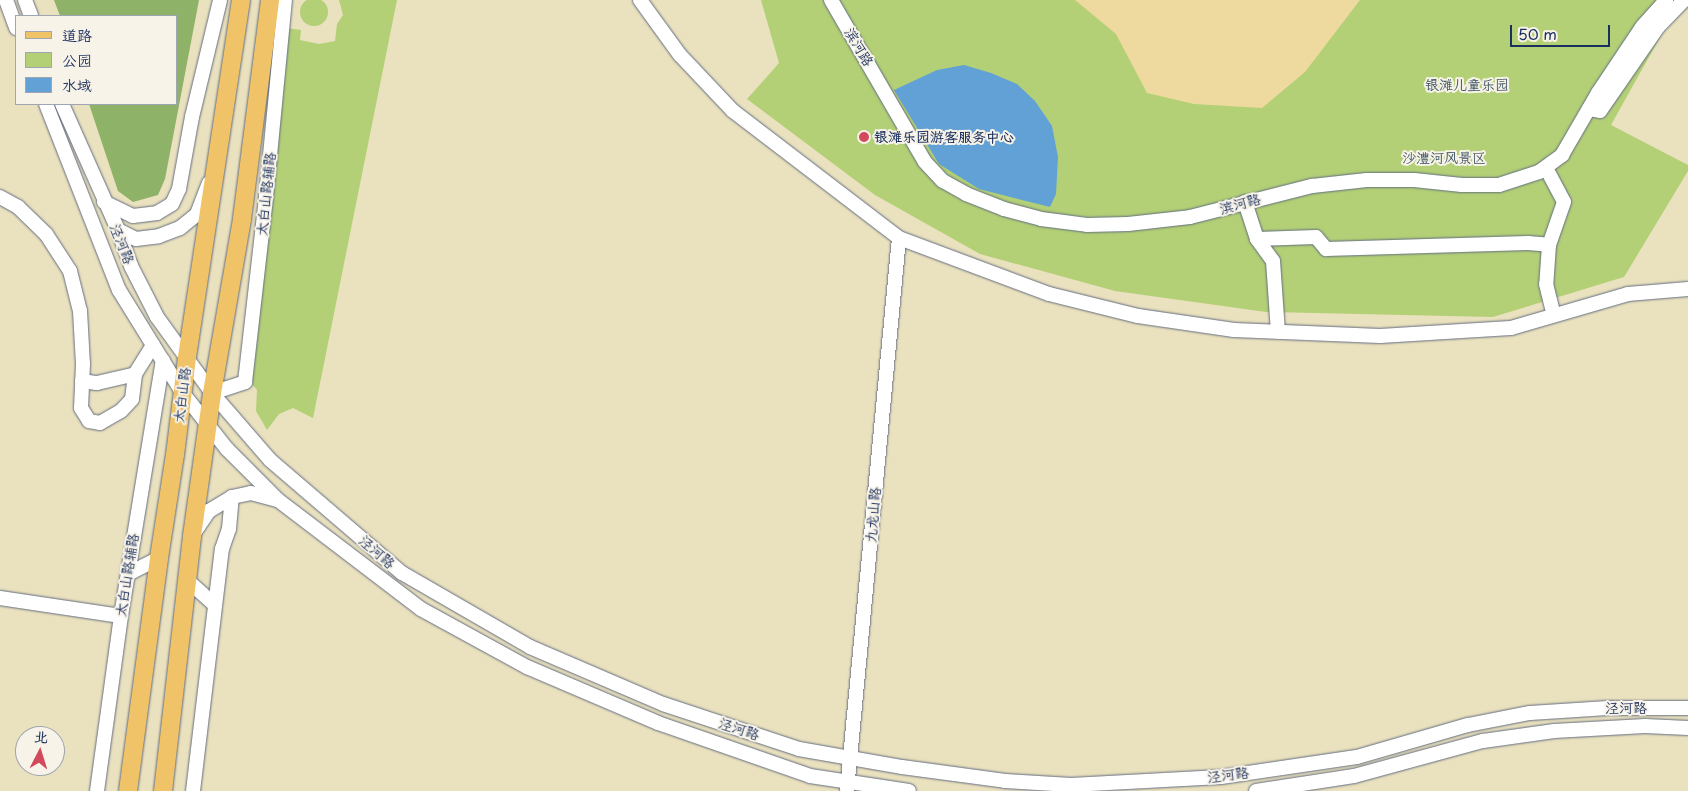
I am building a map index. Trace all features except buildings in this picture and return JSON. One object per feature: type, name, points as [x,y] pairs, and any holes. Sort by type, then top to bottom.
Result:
[{"type":"main road","name":"太白山路","points":[[128,791],[158,558],[175,455],[187,357],[241,0]]},
{"type":"main road","name":"太白山路","points":[[163,791],[186,579],[212,392],[242,219],[270,0]]},
{"type":"street","points":[[6,0],[15,25]]},
{"type":"street","points":[[25,0],[31,15]]},
{"type":"street","points":[[104,202],[133,216],[157,213],[172,204],[179,189],[192,117],[220,0]]},
{"type":"street","name":"太白山路辅路","points":[[212,392],[245,382],[266,197],[285,0]]},
{"type":"street","points":[[640,0],[680,55],[733,111],[899,238],[1049,294],[1138,316],[1234,330],[1389,336],[1511,328],[1628,294],[1688,289]]},
{"type":"street","name":"滨河路","points":[[831,0],[925,162],[943,181],[966,194],[1004,209],[1041,219],[1087,225],[1167,220],[1312,186],[1367,180],[1414,180],[1462,185],[1500,185],[1539,172],[1562,155],[1642,27],[1666,0]]},
{"type":"street","points":[[1589,109],[1600,111],[1658,27],[1684,0]]},
{"type":"street","name":"泾河路","points":[[46,105],[119,290],[182,392],[226,449],[278,500],[421,609],[527,667],[658,723],[810,776],[847,787],[909,791]]},
{"type":"street","name":"泾河路","points":[[62,105],[118,230],[131,266],[157,317],[212,392],[270,460],[402,574],[530,647],[663,704],[799,749],[1005,781],[1071,785],[1221,777],[1357,757],[1468,725],[1530,713],[1608,708],[1688,708]]},
{"type":"street","points":[[1546,168],[1564,202],[1550,245],[1546,284],[1554,315]]},
{"type":"street","points":[[118,230],[136,239],[158,236],[180,228],[197,214],[214,171]]},
{"type":"street","points":[[0,197],[18,207],[46,234],[70,271],[80,311],[81,408],[89,421],[100,424],[121,410],[132,399],[135,374],[153,345]]},
{"type":"street","points":[[1245,202],[1257,239],[1273,261],[1278,332]]},
{"type":"street","points":[[1257,239],[1316,237],[1326,249],[1528,243],[1550,245]]},
{"type":"street","name":"九龙山路","points":[[847,787],[899,238]]},
{"type":"street","name":"太白山路辅路","points":[[97,791],[121,616],[163,360]]},
{"type":"street","points":[[82,381],[96,383],[135,374]]},
{"type":"street","points":[[192,536],[209,511],[232,497],[251,493],[278,500]]},
{"type":"street","points":[[193,791],[222,549],[229,529],[232,497]]},
{"type":"street","points":[[128,574],[158,558]]},
{"type":"street","points":[[186,579],[216,605]]},
{"type":"street","points":[[0,598],[121,616]]},
{"type":"street","name":"泾河路","points":[[1256,791],[1354,776],[1483,741],[1554,731],[1645,726],[1688,728]]},
{"type":"green space","points":[[309,-1],[319,-1],[327,7],[327,17],[319,25],[309,25],[301,17],[301,7]]},
{"type":"green space","points":[[54,0],[199,0],[165,179],[158,195],[133,202],[118,191],[89,105],[178,105],[178,15],[60,15]]},
{"type":"green space","points":[[339,0],[397,0],[313,418],[293,408],[279,414],[267,430],[256,411],[257,390],[250,382],[286,28],[301,30],[300,40],[319,44],[335,41],[337,24],[343,15]]},
{"type":"green space","name":"沙澧河风景区","points":[[761,0],[1688,0],[1688,7],[1664,30],[1611,125],[1688,165],[1688,171],[1624,277],[1493,317],[1266,312],[1115,291],[980,254],[875,195],[747,99],[779,63]]},
{"type":"sand","points":[[1075,0],[1360,0],[1305,72],[1262,108],[1194,104],[1147,93],[1116,34]]},
{"type":"water","points":[[964,65],[991,73],[1017,84],[1035,101],[1052,126],[1058,157],[1056,194],[1050,207],[979,189],[939,164],[894,90],[937,70]]},
{"type":"place","name":"银滩乐园游客服务中心","points":[[864,137]]},
{"type":"park label","name":"银滩儿童乐园","points":[[1467,85]]}]
